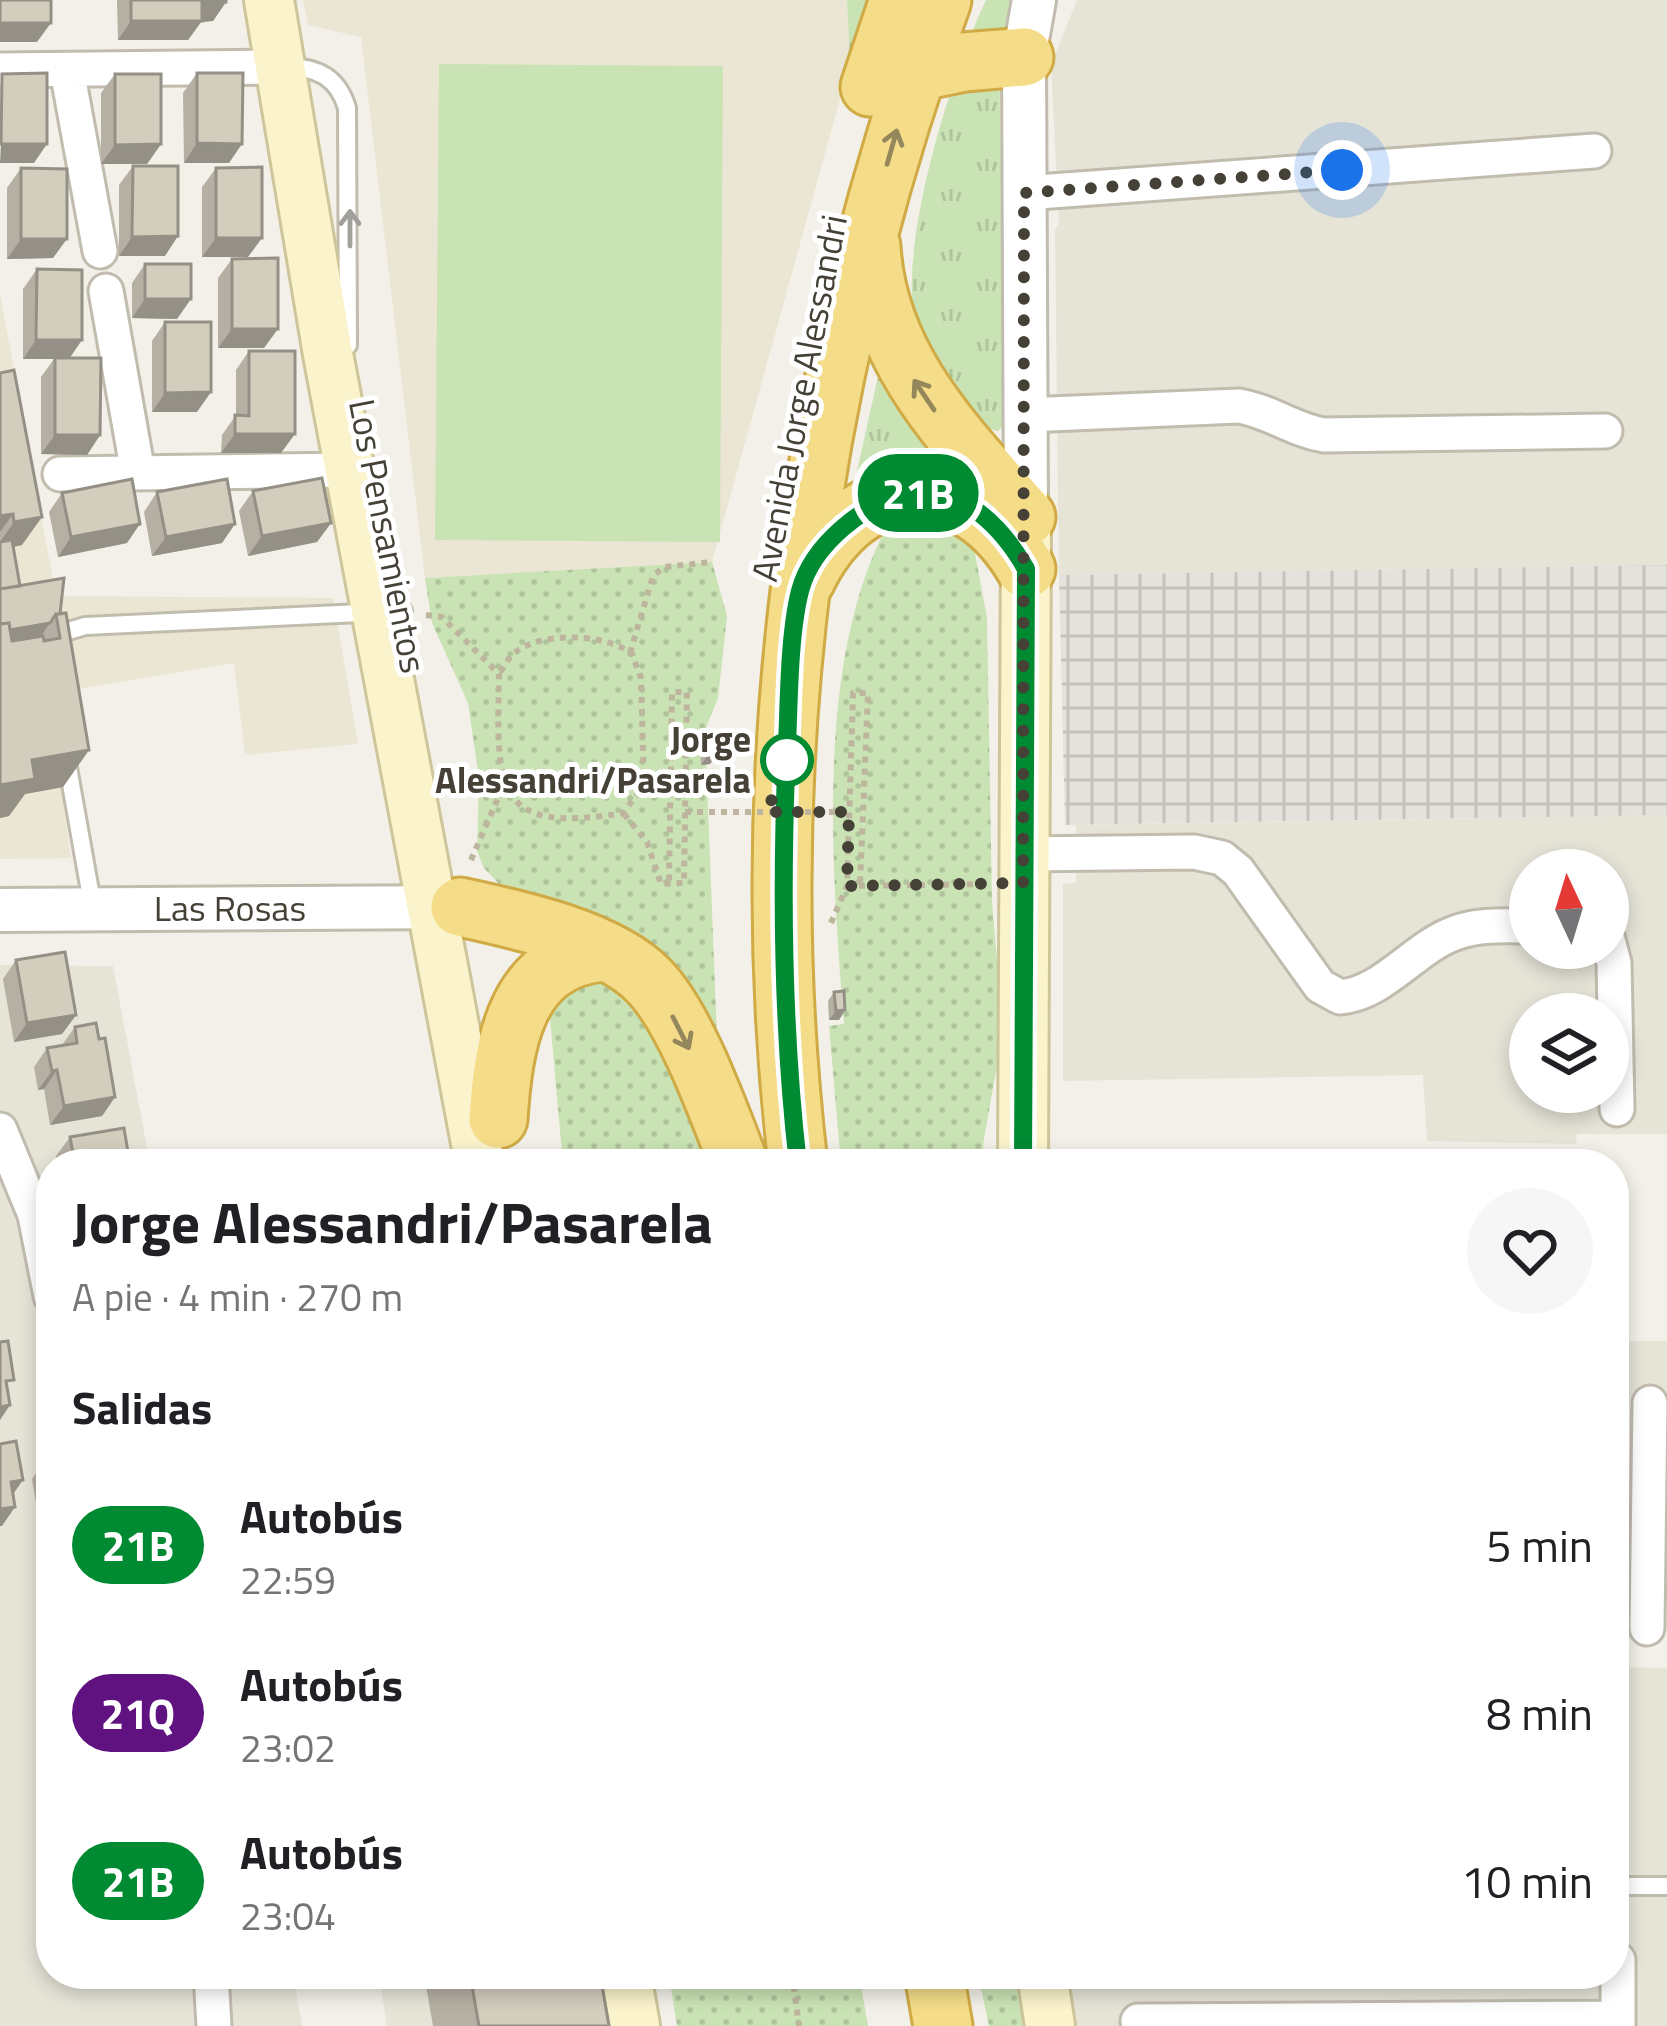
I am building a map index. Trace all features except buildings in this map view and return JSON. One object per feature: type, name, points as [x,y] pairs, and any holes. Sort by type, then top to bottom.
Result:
[{"type":"highway","name":"Avenida Jorge Alessandri","points":[[759,1149],[750,1035],[746,867],[761,593],[778,471],[813,294],[899,0]]},
{"type":"highway","name":"Avenida Jorge Alessandri","points":[[797,1149],[788,1044],[784,873],[788,727],[800,591],[818,463],[870,224],[942,0]]},
{"type":"highway","points":[[916,72],[1024,57]]},
{"type":"highway","points":[[870,224],[876,284],[909,374],[1026,543]]},
{"type":"highway","points":[[800,591],[810,569],[840,531],[875,506],[911,493],[931,492],[967,505],[1001,533],[1026,543]]},
{"type":"highway","points":[[449,893],[634,967],[665,1003],[732,1149]]},
{"type":"highway","points":[[494,1149],[512,1029],[531,991],[557,965],[584,953],[603,952]]},
{"type":"highway","points":[[899,1989],[905,2026]]},
{"type":"highway","points":[[937,1989],[943,2026]]},
{"type":"main road","name":"Los Pensamientos","points":[[269,0],[350,470],[391,612],[449,893],[494,1149]]},
{"type":"main road","name":"Los Pensamientos","points":[[304,195],[348,345],[376,464],[391,612]]},
{"type":"main road","points":[[1023,1149],[1026,543]]},
{"type":"main road","points":[[629,1989],[635,2026]]},
{"type":"main road","points":[[1044,1989],[1050,2026]]},
{"type":"street","points":[[1026,543],[1024,57],[1034,0]]},
{"type":"street","points":[[0,70],[281,67]]},
{"type":"street","points":[[67,70],[100,251]]},
{"type":"street","points":[[1024,193],[1594,151]]},
{"type":"street","points":[[106,291],[138,473]]},
{"type":"street","points":[[1026,415],[1239,406],[1324,435],[1605,431]]},
{"type":"street","points":[[60,474],[350,470]]},
{"type":"street","points":[[1023,868],[1194,852],[1222,858],[1238,872],[1320,986],[1340,998],[1360,993],[1455,933],[1509,926]]},
{"type":"street","name":"Las Rosas","points":[[0,910],[449,893]]},
{"type":"street","points":[[0,1130],[36,1220]]},
{"type":"street","points":[[1643,1628],[1650,1403]]},
{"type":"street","points":[[212,1989],[214,2026]]},
{"type":"street","points":[[1138,2021],[1618,2022],[1618,1989]]},
{"type":"lane","points":[[281,67],[320,72],[338,88],[347,108],[348,345]]},
{"type":"lane","points":[[50,660],[65,632],[86,626],[391,612]]},
{"type":"lane","points":[[62,736],[93,909]]},
{"type":"lane","points":[[1629,1886],[1667,1886]]},
{"type":"path","points":[[630,652],[653,576],[664,567],[712,562]]},
{"type":"path","points":[[391,612],[442,617],[499,674]]},
{"type":"path","points":[[606,639],[630,652],[641,678],[644,784],[623,813],[544,819],[518,808],[505,782],[498,727],[499,674],[514,652],[531,644],[606,639]]},
{"type":"path","points":[[623,813],[647,842],[661,884],[684,883],[687,692],[672,692],[669,883]]},
{"type":"path","points":[[860,886],[868,693],[853,693],[847,886],[860,886],[1023,868]]},
{"type":"path","points":[[449,893],[474,860],[505,782]]},
{"type":"path","points":[[685,812],[849,812]]},
{"type":"path","points":[[794,1989],[799,2026]]},
{"type":"shaded area","points":[[303,0],[847,0],[850,63],[712,562],[425,578],[361,37],[308,25]]},
{"type":"shaded area","points":[[1077,0],[1667,0],[1667,565],[1059,575],[1055,229],[1059,225],[1051,65]]},
{"type":"shaded area","points":[[0,294],[56,596],[333,598],[358,744],[245,755],[234,663],[48,694],[71,858],[0,859]]},
{"type":"shaded area","points":[[1667,565],[1667,815],[1065,825],[1059,575]]},
{"type":"shaded area","points":[[1667,815],[1667,1134],[1577,1134],[1576,1144],[1427,1141],[1423,1075],[1063,1081],[1063,884],[1076,883],[1076,825]]},
{"type":"shaded area","points":[[0,965],[113,966],[147,1149],[36,1149],[36,1989],[296,1989],[302,2026],[0,2026]]},
{"type":"shaded area","points":[[1629,1341],[1667,1341],[1667,1598],[1629,1599]]},
{"type":"shaded area","points":[[1629,1667],[1667,1668],[1667,2026],[1071,2026],[1068,1989],[1629,1989]]},
{"type":"shaded area","points":[[381,1989],[574,1989],[580,2026],[387,2026]]},
{"type":"green space","points":[[847,0],[869,0],[850,63]]},
{"type":"green space","points":[[986,0],[1016,0],[999,44],[1005,424],[998,431],[971,414],[929,353],[918,332],[912,300],[919,214],[930,165],[958,71]]},
{"type":"green space","points":[[439,64],[723,66],[720,542],[435,540]]},
{"type":"green space","points":[[879,372],[963,473],[851,498]]},
{"type":"green space","points":[[930,508],[974,548],[987,618],[992,902],[1003,1032],[983,1149],[840,1149],[829,1026],[844,1024],[833,835],[838,703],[864,579],[888,524]]},
{"type":"green space","points":[[712,562],[727,616],[718,698],[705,730],[717,1039],[513,899],[484,868],[477,851],[479,778],[468,703],[432,623],[425,578]]},
{"type":"green space","points":[[574,977],[633,983],[709,1149],[562,1149],[550,1018],[553,1005]]},
{"type":"green space","points":[[671,1989],[862,1989],[868,2026],[677,2026]]},
{"type":"green space","points":[[981,1989],[1024,1989],[1029,2026],[989,2026]]},
{"type":"bus line","name":"21B","points":[[797,1149],[788,1044],[784,873],[788,727],[800,591],[810,569],[840,531],[875,506],[911,493],[931,492],[967,505],[985,518],[1026,569],[1023,1149]]},
{"type":"place","name":"Jorge Alessandri/Pasarela","points":[[787,760]]},
{"type":"route","points":[[787,760],[767,812],[849,812],[847,886],[1023,883],[1024,193],[1342,170]]}]
